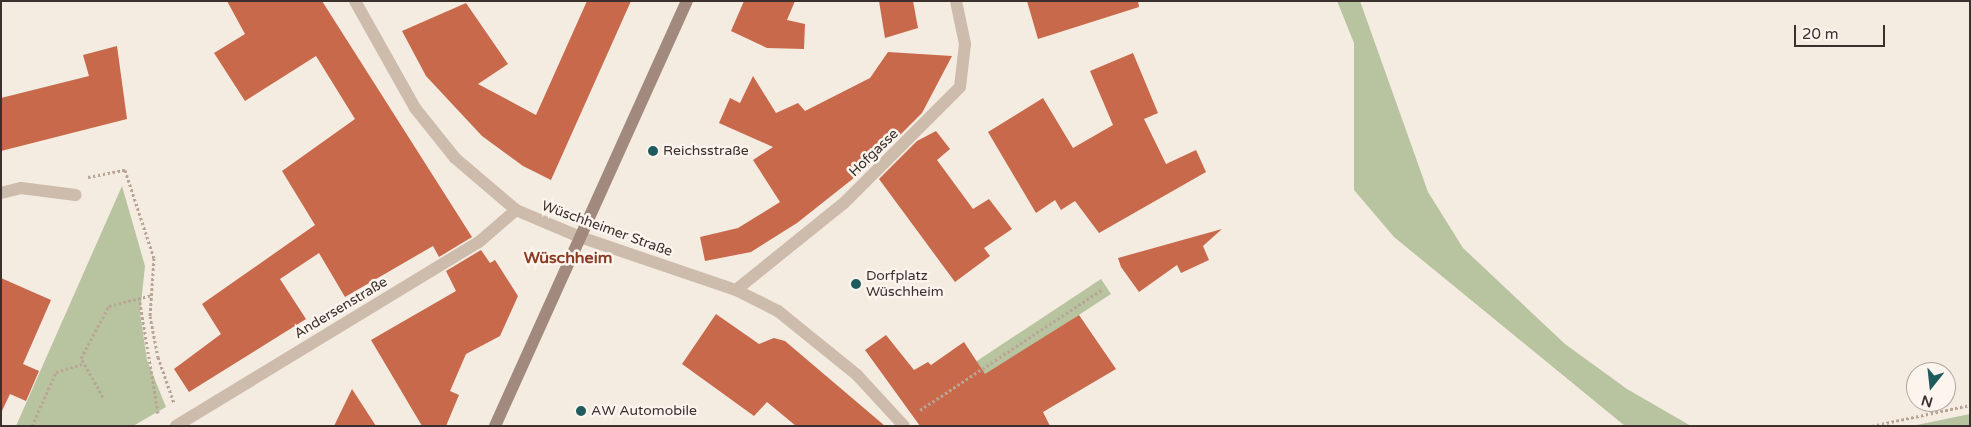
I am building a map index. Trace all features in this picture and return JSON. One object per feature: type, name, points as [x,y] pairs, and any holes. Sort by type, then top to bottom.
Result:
[{"type":"main road","points":[[495,426],[687,1]]},
{"type":"street","name":"Wüschheimer Straße","points":[[354,1],[433,133],[516,210],[580,237],[736,290],[801,328],[857,375],[902,424]]},
{"type":"street","name":"Hofgasse","points":[[736,290],[844,203],[960,86],[965,44],[956,1]]},
{"type":"street","points":[[1,193],[21,188],[76,194]]},
{"type":"street","name":"Andersenstraße","points":[[179,424],[479,242],[516,210]]},
{"type":"path","points":[[125,170],[154,258],[150,316],[158,357],[179,424]]},
{"type":"path","points":[[902,424],[1103,290]]},
{"type":"path","points":[[103,397],[82,364],[81,358],[109,306],[152,295]]},
{"type":"path","points":[[139,297],[158,418]]},
{"type":"path","points":[[32,426],[56,372],[82,364]]},
{"type":"path","points":[[1872,426],[1970,405]]},
{"type":"green space","points":[[1337,1],[1360,1],[1428,192],[1463,248],[1565,344],[1627,389],[1691,426],[1625,426],[1394,237],[1354,190],[1354,43]]},
{"type":"green space","points":[[122,186],[145,266],[140,313],[147,360],[166,407],[133,426],[16,426]]},
{"type":"green space","points":[[1101,279],[1111,294],[921,418],[930,392]]},
{"type":"green space","points":[[1970,414],[1970,426],[1912,426]]},
{"type":"building","points":[[227,1],[322,1],[472,237],[439,257],[433,246],[345,297],[319,253],[280,279],[306,319],[189,392],[174,369],[221,334],[202,304],[315,225],[282,171],[355,119],[316,56],[245,101],[214,53],[245,34]]},
{"type":"building","points":[[587,1],[631,1],[551,180],[523,166],[482,136],[426,76],[402,31],[466,3],[508,64],[478,84],[536,115]]},
{"type":"building","points":[[744,1],[795,1],[787,20],[805,24],[804,49],[767,48],[731,31]]},
{"type":"building","points":[[879,1],[913,1],[918,28],[885,38]]},
{"type":"building","points":[[1027,1],[1138,1],[1139,7],[1038,39]]},
{"type":"building","points":[[117,46],[127,119],[1,151],[1,98],[89,76],[83,55]]},
{"type":"building","points":[[888,52],[952,56],[922,113],[869,166],[797,223],[751,252],[705,261],[700,237],[738,228],[780,202],[753,160],[773,147],[719,123],[730,98],[740,103],[753,76],[776,113],[798,103],[805,111],[870,78]]},
{"type":"building","points":[[1133,53],[1158,113],[1144,119],[1166,164],[1196,150],[1206,172],[1099,233],[1075,201],[1061,210],[1055,200],[1036,213],[988,132],[1043,98],[1073,148],[1113,125],[1090,71]]},
{"type":"building","points":[[936,131],[950,149],[937,160],[973,209],[989,199],[1012,229],[984,248],[990,256],[955,282],[879,179],[917,141]]},
{"type":"building","points":[[1222,229],[1203,246],[1209,260],[1181,273],[1177,265],[1139,292],[1121,267],[1118,258]]},
{"type":"building","points":[[481,250],[490,263],[495,260],[518,296],[500,336],[466,354],[450,391],[459,395],[446,426],[422,426],[371,340],[456,291],[446,271]]},
{"type":"building","points":[[1,278],[51,300],[23,364],[39,371],[26,401],[10,394],[1,413]]},
{"type":"building","points":[[716,314],[759,344],[774,338],[785,341],[885,426],[796,426],[767,402],[754,416],[682,364]]},
{"type":"building","points":[[1079,315],[1116,369],[1043,412],[1050,426],[920,426],[865,350],[886,335],[914,370],[928,362],[931,365],[964,342],[985,374]]},
{"type":"building","points":[[352,389],[376,426],[334,426]]},
{"type":"place","name":"Reichsstraße","points":[[653,151]]},
{"type":"place","name":"Dorfplatz Wüschheim","points":[[856,284]]},
{"type":"place","name":"AW Automobile","points":[[581,411]]},
{"type":"district","name":"Wüschheim","points":[[568,258]]}]
